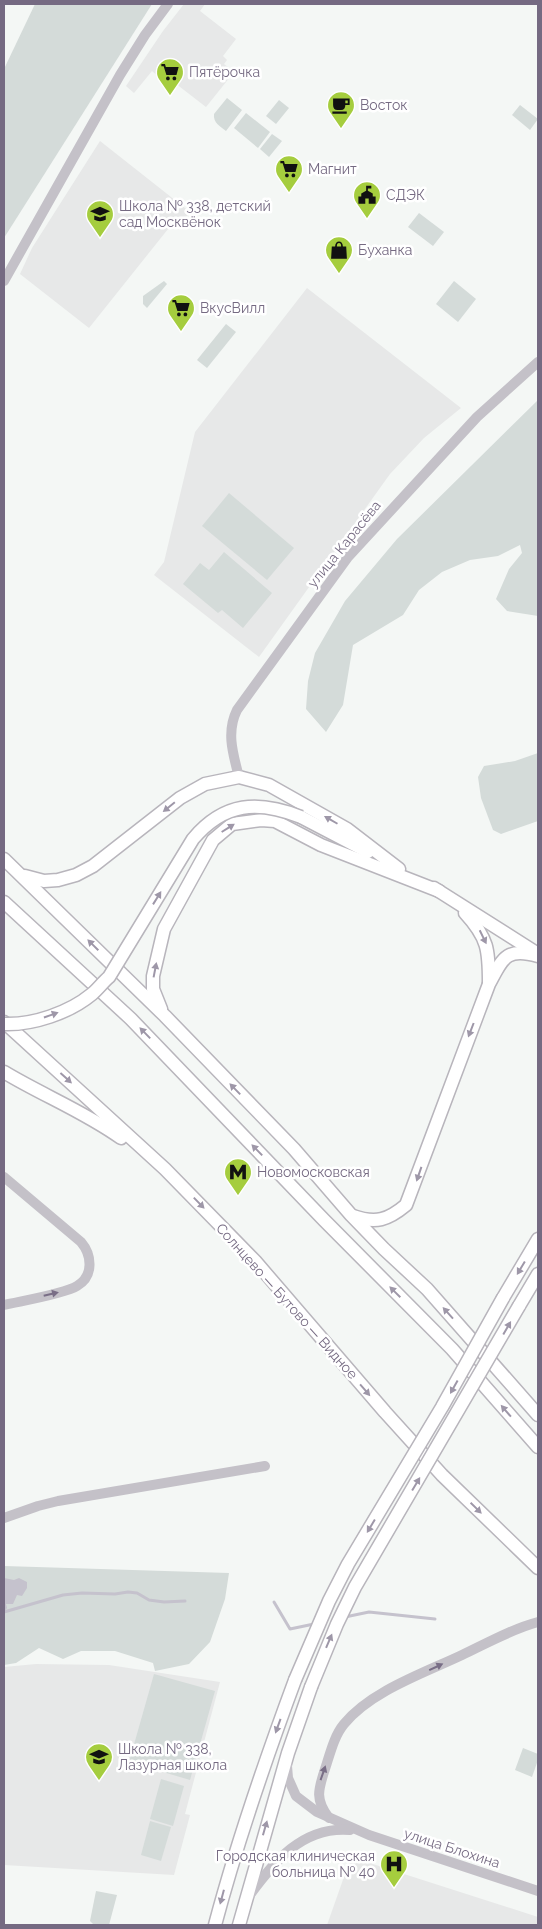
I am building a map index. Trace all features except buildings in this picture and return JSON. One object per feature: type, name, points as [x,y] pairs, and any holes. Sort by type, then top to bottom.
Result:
[{"type":"main road","points":[[22,875],[44,881],[58,880],[76,875],[93,866],[180,798],[205,784],[239,777],[269,784],[304,804],[347,829],[399,869]]},
{"type":"main road","points":[[4,1023],[30,1021],[51,1016],[74,1006],[93,994],[109,977],[193,839],[204,826],[221,814],[242,807],[258,806],[281,809],[301,817],[453,900],[538,955]]},
{"type":"main road","points":[[164,1016],[156,1000],[153,989],[153,976],[164,929],[213,840],[232,824],[261,820],[275,821],[321,844],[439,892]]},
{"type":"main road","points":[[4,859],[164,1016],[294,1149],[351,1215],[427,1289],[538,1415]]},
{"type":"main road","points":[[453,900],[475,924],[487,946],[489,984]]},
{"type":"main road","points":[[4,902],[131,1019],[324,1220],[452,1349],[538,1447]]},
{"type":"main road","points":[[351,1215],[367,1221],[377,1220],[389,1217],[406,1205],[489,984],[506,957],[514,952],[538,955]]},
{"type":"main road","name":"Солнцево — Бутово — Видное","points":[[4,1023],[165,1169],[255,1261],[442,1475],[538,1568]]},
{"type":"main road","points":[[4,1072],[39,1093],[105,1126],[165,1169]]},
{"type":"main road","points":[[215,1925],[227,1880],[253,1800],[295,1680],[326,1608],[348,1564],[442,1407],[538,1239]]},
{"type":"main road","points":[[239,1925],[288,1753],[311,1686],[337,1624],[355,1586],[538,1274]]},
{"type":"street","points":[[4,281],[120,75],[145,35],[168,4]]},
{"type":"street","name":"улица Карасёва","points":[[239,777],[230,730],[237,710],[348,557],[477,417],[538,362]]},
{"type":"street","points":[[4,1177],[81,1242],[88,1254],[90,1265],[86,1276],[77,1286],[4,1304]]},
{"type":"street","points":[[4,1518],[58,1501],[265,1466]]},
{"type":"street","points":[[329,1818],[320,1804],[320,1783],[335,1740],[343,1724],[361,1707],[386,1691],[515,1630],[538,1622]]},
{"type":"street","points":[[288,1753],[288,1778],[296,1796],[309,1808],[356,1830]]},
{"type":"street","points":[[244,1903],[273,1865],[299,1842],[315,1834],[332,1830],[356,1830]]},
{"type":"street","name":"улица Блохина","points":[[356,1830],[538,1891]]},
{"type":"shaded area","points":[[35,4],[152,4],[4,238],[4,69]]},
{"type":"shaded area","points":[[184,4],[205,4],[200,11],[236,39],[223,56],[227,60],[224,64],[234,72],[206,107],[162,73],[159,77],[152,71],[134,93],[126,86],[163,31]]},
{"type":"shaded area","points":[[227,98],[242,110],[226,131],[216,122],[214,114]]},
{"type":"shaded area","points":[[279,100],[289,108],[276,124],[266,116]]},
{"type":"shaded area","points":[[520,105],[538,119],[530,130],[512,115]]},
{"type":"shaded area","points":[[246,113],[270,132],[258,148],[234,128]]},
{"type":"shaded area","points":[[272,134],[282,141],[269,157],[260,149]]},
{"type":"shaded area","name":"Школа № 338, детский сад Москвёнок","points":[[100,141],[190,212],[177,228],[172,224],[89,328],[20,274],[32,248]]},
{"type":"shaded area","points":[[419,213],[444,232],[433,246],[408,227]]},
{"type":"shaded area","points":[[164,281],[167,284],[147,308],[143,304],[143,296]]},
{"type":"shaded area","points":[[454,281],[476,299],[458,322],[436,304]]},
{"type":"shaded area","points":[[307,288],[461,408],[424,438],[390,474],[259,657],[154,575],[164,562],[195,432]]},
{"type":"shaded area","points":[[226,324],[236,332],[207,368],[197,360]]},
{"type":"shaded area","points":[[538,400],[538,616],[507,611],[496,599],[509,569],[522,553],[520,545],[498,556],[470,560],[442,572],[419,590],[403,615],[353,645],[343,705],[326,732],[306,709],[308,681],[315,653],[345,601],[397,539]]},
{"type":"shaded area","points":[[229,493],[294,548],[267,580],[202,526]]},
{"type":"shaded area","points":[[224,552],[272,593],[243,628],[222,610],[218,613],[183,584],[200,563],[209,570]]},
{"type":"shaded area","points":[[538,753],[538,821],[501,834],[493,830],[481,798],[478,777],[484,766],[515,761]]},
{"type":"shaded area","points":[[4,1566],[229,1573],[225,1599],[210,1642],[189,1664],[155,1671],[153,1663],[115,1651],[81,1651],[63,1659],[39,1648],[16,1663],[4,1665]]},
{"type":"shaded area","points":[[4,1578],[14,1580],[19,1578],[27,1582],[27,1588],[22,1596],[17,1595],[13,1604],[6,1604],[7,1608],[4,1612]]},
{"type":"shaded area","name":"Школа № 338, Лазурная школа","points":[[36,1664],[109,1665],[220,1682],[185,1814],[190,1815],[174,1875],[4,1865],[4,1667]]},
{"type":"shaded area","points":[[154,1674],[215,1691],[190,1780],[129,1762]]},
{"type":"shaded area","points":[[523,1748],[538,1754],[538,1760],[532,1777],[515,1770]]},
{"type":"shaded area","points":[[161,1779],[184,1786],[173,1826],[150,1819]]},
{"type":"shaded area","points":[[150,1821],[171,1827],[161,1861],[141,1855]]},
{"type":"shaded area","name":"Городская клиническая больница № 40","points":[[351,1857],[538,1917],[538,1925],[327,1925]]},
{"type":"shaded area","points":[[96,1891],[117,1895],[109,1925],[94,1925],[90,1921]]},
{"type":"waterway","points":[[4,1612],[63,1595],[82,1593],[115,1594],[128,1592],[137,1593],[149,1600],[164,1602],[185,1601]]},
{"type":"waterway","points":[[274,1602],[290,1629],[314,1624]]},
{"type":"waterway","points":[[345,1617],[369,1612],[435,1619]]},
{"type":"place","name":"Пятёрочка","points":[[170,96]]},
{"type":"place","name":"Восток","points":[[341,129]]},
{"type":"place","name":"Магнит","points":[[289,193]]},
{"type":"place","name":"СДЭК","points":[[367,219]]},
{"type":"place","name":"Школа № 338, детский сад Москвёнок","points":[[100,238]]},
{"type":"place","name":"Буханка","points":[[339,274]]},
{"type":"place","name":"ВкусВилл","points":[[181,332]]},
{"type":"place","name":"Новомосковская","points":[[238,1196]]},
{"type":"place","name":"Школа № 338, Лазурная школа","points":[[99,1781]]},
{"type":"place","name":"Городская клиническая больница № 40","points":[[394,1888]]}]
